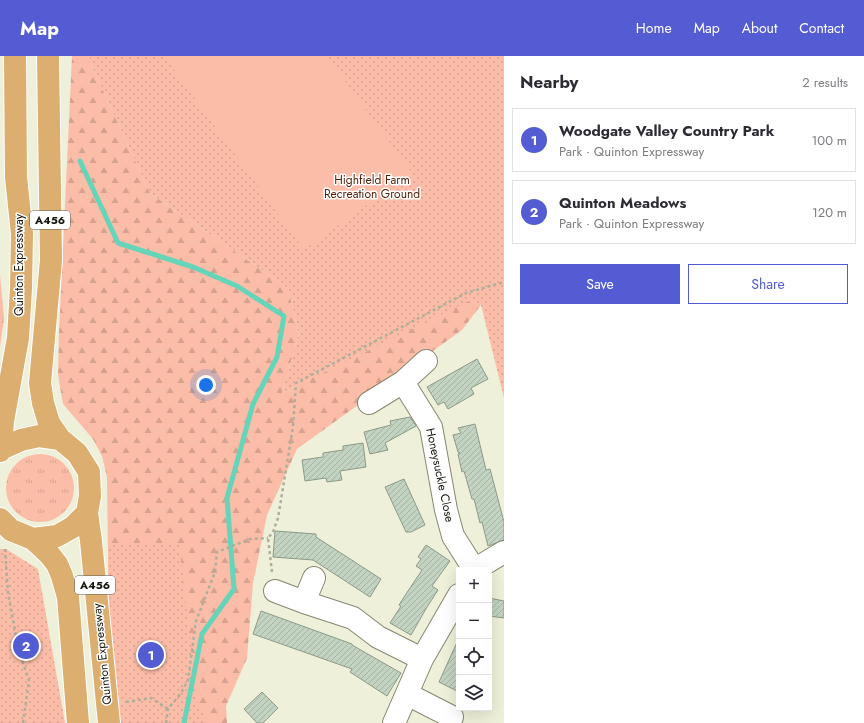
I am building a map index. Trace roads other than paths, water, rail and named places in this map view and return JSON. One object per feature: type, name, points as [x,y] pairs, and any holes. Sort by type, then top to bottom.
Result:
[{"type":"highway","name":"Quinton Expressway","points":[[1,450],[3,421],[18,338],[21,288],[22,234],[16,177],[15,56]]},
{"type":"highway","name":"A456","points":[[48,56],[51,260],[40,383],[43,404],[49,423],[60,439]]},
{"type":"highway","points":[[1,450],[21,440],[39,436],[60,439]]},
{"type":"highway","name":"Quinton Expressway","points":[[60,439],[77,453],[89,472],[90,496],[87,513],[109,723]]},
{"type":"highway","points":[[0,519],[11,530],[14,539],[58,536],[73,527],[87,513]]},
{"type":"highway","name":"A456","points":[[14,539],[49,554],[57,564],[62,576],[68,598],[78,723]]},
{"type":"street","points":[[369,403],[403,382],[426,362]]},
{"type":"street","name":"Honeysuckle Close","points":[[403,382],[431,427],[446,510],[453,536],[472,567]]},
{"type":"street","points":[[479,567],[504,552]]},
{"type":"street","points":[[304,602],[314,578]]},
{"type":"street","points":[[275,592],[353,618],[378,637],[422,659]]},
{"type":"street","points":[[394,723],[422,659],[456,600]]},
{"type":"street","points":[[407,694],[452,717]]},
{"type":"waterway","points":[[80,161],[118,243],[193,267],[237,286],[284,316],[277,357],[253,404],[227,498],[234,589],[202,634],[184,723]]},
{"type":"place","name":"Quinton Meadows","points":[[26,646]]},
{"type":"place","name":"Woodgate Valley Country Park","points":[[151,655]]},
{"type":"park label","name":"Highfield Farm Recreation Ground","points":[[372,187]]}]
